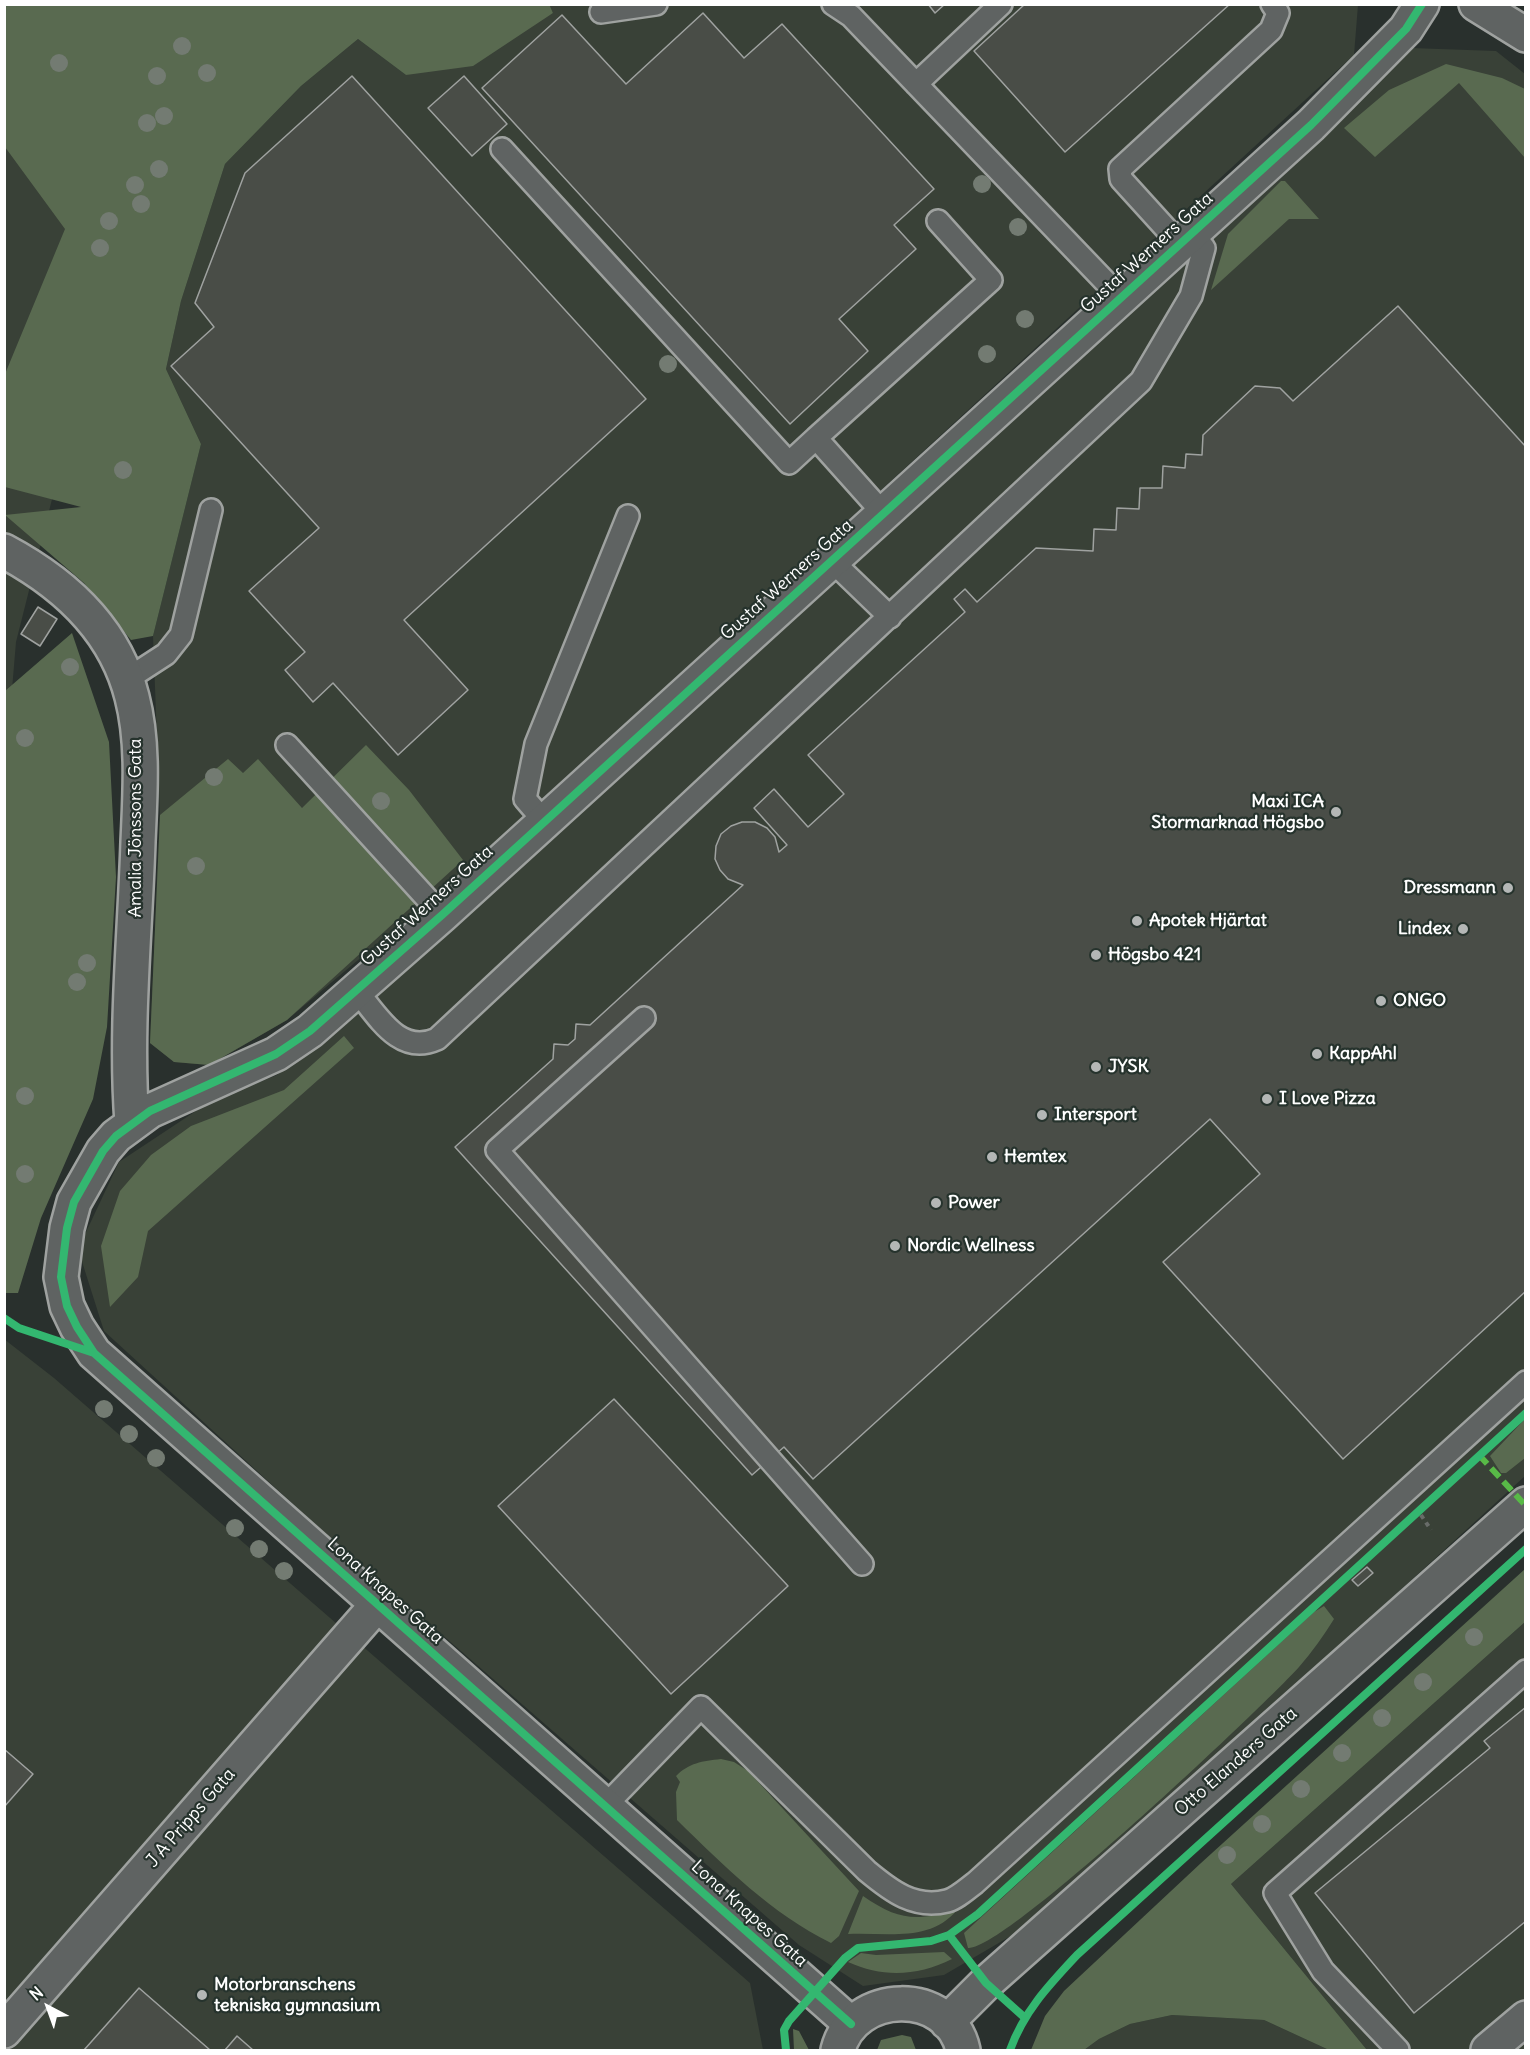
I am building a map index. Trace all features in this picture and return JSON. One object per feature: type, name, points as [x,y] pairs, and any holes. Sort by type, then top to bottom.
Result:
[{"type":"street","name":"Gustaf Werners Gata","points":[[132,1123],[170,1100],[276,1054],[310,1031],[442,915],[1311,125],[1406,29],[1422,4]]},
{"type":"street","points":[[1476,4],[1526,35]]},
{"type":"street","name":"Amalia Jönssons Gata","points":[[4,551],[37,569],[81,604],[118,660],[133,698],[140,763],[128,1071],[132,1123]]},
{"type":"street","name":"Lona Knapes Gata","points":[[132,1123],[103,1151],[85,1178],[66,1228],[61,1277],[67,1306],[77,1328],[94,1353],[606,1805],[845,2037]]},
{"type":"street","name":"Otto Elanders Gata","points":[[947,2022],[986,1983],[1526,1504]]},
{"type":"street","name":"J A Pripps Gata","points":[[4,2031],[377,1605]]},
{"type":"street","points":[[845,2037],[873,2009],[899,2002],[933,2011],[947,2022],[963,2050]]},
{"type":"street","points":[[1488,2050],[1526,2018]]},
{"type":"lane","points":[[601,12],[656,4]]},
{"type":"lane","points":[[833,4],[851,16],[1120,297]]},
{"type":"lane","points":[[916,84],[1001,4]]},
{"type":"lane","points":[[356,990],[395,1035],[406,1042],[422,1046],[437,1039],[1141,381],[1191,296],[1204,248],[1186,239],[1121,179],[1120,169],[1270,30],[1278,13],[1272,4]]},
{"type":"lane","points":[[502,149],[789,463],[991,280],[938,221]]},
{"type":"lane","points":[[816,438],[883,513]]},
{"type":"lane","points":[[126,680],[166,654],[180,636],[211,510]]},
{"type":"lane","points":[[544,821],[525,799],[536,744],[628,516]]},
{"type":"lane","points":[[831,560],[890,617]]},
{"type":"lane","points":[[287,745],[442,915]]},
{"type":"lane","points":[[644,1018],[498,1150],[862,1564]]},
{"type":"lane","points":[[606,1805],[701,1707],[867,1871],[893,1892],[915,1903],[949,1901],[975,1883],[1526,1382]]},
{"type":"lane","points":[[1398,2050],[1323,1971],[1275,1893],[1526,1671]]},
{"type":"path","points":[[1417,1510],[1431,1530]]},
{"type":"shaded area","points":[[549,5],[1358,5],[1354,55],[505,836],[287,1020],[209,1065],[174,1062],[150,1043],[160,815],[153,636],[201,444],[166,369],[181,301],[225,164],[301,86],[358,39],[406,75],[553,13]]},
{"type":"shaded area","points":[[1411,48],[1496,51],[1525,74],[1525,1476],[1134,1834],[1021,1930],[944,1975],[863,1986],[799,1945],[316,1525],[104,1331],[78,1249],[119,1162],[208,1103],[277,1075]]},
{"type":"shaded area","points":[[5,126],[104,293],[16,642],[5,751]]},
{"type":"shaded area","points":[[4,1339],[54,1378],[750,1983],[763,2050],[5,2050]]},
{"type":"shaded area","points":[[1525,1622],[1525,2050],[1367,2050],[1231,1884]]},
{"type":"shaded area","points":[[1172,2015],[1264,2020],[1329,2050],[1084,2050],[1099,2039],[1130,2024]]},
{"type":"green space","points":[[5,4],[549,4],[553,13],[473,66],[406,75],[358,39],[301,86],[225,164],[181,301],[166,369],[201,444],[153,636],[131,640],[84,583],[5,515],[81,507],[5,487],[5,374],[65,229],[5,147]]},
{"type":"green space","points":[[1446,64],[1502,78],[1525,89],[1525,158],[1459,83],[1375,157],[1344,128],[1389,90]]},
{"type":"green space","points":[[1281,181],[1285,181],[1319,219],[1289,219],[1211,290],[1228,234]]},
{"type":"green space","points":[[72,633],[109,742],[116,877],[107,1027],[93,1099],[41,1218],[18,1293],[5,1293],[5,691]]},
{"type":"green space","points":[[366,745],[409,790],[463,860],[287,1020],[209,1065],[174,1062],[150,1043],[160,815],[228,759],[243,773],[258,759],[302,808]]},
{"type":"green space","points":[[344,1036],[354,1048],[148,1231],[138,1277],[110,1307],[101,1246],[120,1191],[151,1155],[191,1126],[284,1090]]},
{"type":"green space","points":[[1525,1419],[1525,1458],[1506,1473],[1501,1473],[1490,1456]]},
{"type":"green space","points":[[1525,1569],[1525,1622],[1231,1884],[1367,2050],[1329,2050],[1264,2020],[1172,2015],[1130,2024],[1099,2039],[1084,2050],[1031,2050],[1045,2016],[1064,1991],[1201,1863]]},
{"type":"green space","points":[[1324,1606],[1334,1619],[1322,1637],[1299,1667],[1238,1728],[1134,1824],[1030,1911],[991,1939],[968,1948],[964,1933],[1314,1612]]},
{"type":"green space","points":[[721,1759],[734,1762],[748,1771],[859,1891],[839,1936],[831,1943],[789,1918],[750,1888],[677,1820],[676,1792],[680,1782],[676,1776],[696,1763]]},
{"type":"green space","points":[[863,1896],[887,1910],[908,1916],[930,1916],[957,1910],[946,1920],[920,1932],[848,1934]]},
{"type":"green space","points":[[944,1952],[952,1959],[913,1972],[874,1971],[848,1962],[861,1953],[876,1955]]},
{"type":"green space","points":[[793,2029],[799,2031],[809,2050],[794,2050]]},
{"type":"green space","points":[[902,2035],[911,2037],[916,2050],[877,2050],[881,2040]]},
{"type":"building","points":[[928,4],[945,4],[935,13]]},
{"type":"building","points":[[1025,4],[1230,4],[1065,152],[974,51]]},
{"type":"building","points":[[703,13],[744,58],[782,24],[934,189],[894,225],[916,249],[839,319],[868,351],[790,424],[482,88],[562,15],[626,84]]},
{"type":"building","points":[[352,76],[646,399],[404,620],[468,690],[398,755],[333,683],[313,702],[285,670],[305,652],[249,591],[319,528],[171,366],[214,327],[195,303],[245,173]]},
{"type":"building","points":[[464,76],[507,124],[472,156],[428,108]]},
{"type":"building","name":"Högsbo 421","points":[[1398,306],[1526,447],[1526,1291],[1343,1459],[1163,1262],[1260,1174],[1210,1119],[813,1479],[784,1447],[752,1475],[455,1147],[553,1059],[554,1044],[568,1045],[575,1039],[576,1024],[590,1025],[743,885],[728,879],[720,870],[715,859],[716,846],[721,834],[731,826],[742,822],[755,822],[767,828],[775,837],[779,852],[787,845],[754,808],[774,789],[808,827],[844,794],[808,755],[965,612],[954,599],[965,589],[977,602],[1036,548],[1093,551],[1094,529],[1116,530],[1117,508],[1139,509],[1140,488],[1162,488],[1163,466],[1185,468],[1186,454],[1202,455],[1203,435],[1255,386],[1280,388],[1293,401]]},
{"type":"building","points":[[38,607],[57,619],[40,646],[21,634]]},
{"type":"building","points":[[614,1399],[788,1586],[671,1694],[498,1506]]},
{"type":"building","points":[[1367,1567],[1373,1573],[1358,1586],[1352,1580]]},
{"type":"building","points":[[1526,1707],[1526,1921],[1414,2013],[1315,1893],[1490,1748],[1484,1741]]},
{"type":"building","points":[[4,1749],[33,1774],[4,1807]]},
{"type":"building","points":[[139,1988],[210,2050],[84,2050]]},
{"type":"building","points":[[237,2036],[253,2050],[225,2050]]},
{"type":"marked path","points":[[1479,1455],[1526,1506]]},
{"type":"cycle path","points":[[851,2024],[94,1353],[67,1306],[61,1277],[67,1228],[74,1202],[103,1151],[116,1136],[150,1111],[276,1054],[310,1031],[442,915],[1311,125],[1406,29],[1422,4]]},
{"type":"cycle path","points":[[4,1318],[19,1328],[94,1353]]},
{"type":"cycle path","points":[[786,2050],[784,2030],[789,2021],[845,1958],[858,1948],[931,1941],[949,1935],[978,1914],[1526,1413]]},
{"type":"cycle path","points":[[1010,2050],[1030,2011],[1077,1955],[1526,1549]]},
{"type":"cycle path","points":[[949,1935],[986,1983],[1024,2017]]},
{"type":"place","name":"Maxi ICA Stormarknad Högsbo","points":[[1336,812]]},
{"type":"place","name":"Dressmann","points":[[1508,888]]},
{"type":"place","name":"Apotek Hjärtat","points":[[1137,921]]},
{"type":"place","name":"Lindex","points":[[1463,929]]},
{"type":"place","name":"Högsbo 421","points":[[1096,955]]},
{"type":"place","name":"ONGO","points":[[1381,1001]]},
{"type":"place","name":"KappAhl","points":[[1317,1054]]},
{"type":"place","name":"JYSK","points":[[1096,1067]]},
{"type":"place","name":"I Love Pizza","points":[[1267,1099]]},
{"type":"place","name":"Intersport","points":[[1042,1115]]},
{"type":"place","name":"Hemtex","points":[[992,1157]]},
{"type":"place","name":"Power","points":[[936,1203]]},
{"type":"place","name":"Nordic Wellness","points":[[895,1246]]},
{"type":"place","name":"Motorbranschens tekniska gymnasium","points":[[202,1995]]}]
